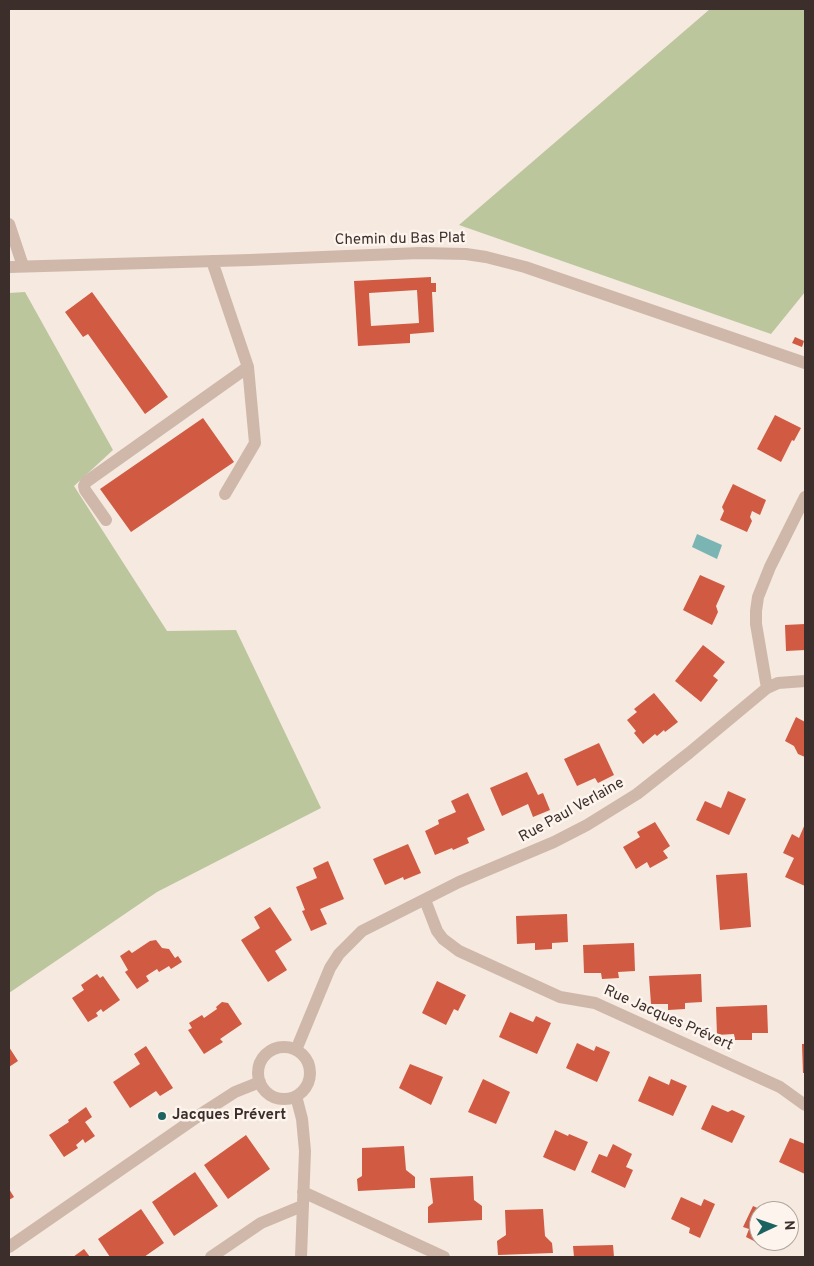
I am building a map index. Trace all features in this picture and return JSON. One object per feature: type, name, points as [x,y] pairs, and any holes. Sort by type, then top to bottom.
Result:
[{"type":"street","points":[[9,224],[23,266]]},
{"type":"street","name":"Chemin du Bas Plat","points":[[9,267],[442,252],[486,257],[526,267],[805,362]]},
{"type":"street","points":[[212,261],[248,367],[255,443],[225,494]]},
{"type":"street","points":[[106,520],[85,490],[86,482],[248,367]]},
{"type":"street","points":[[766,688],[756,624],[758,597],[770,566],[805,497]]},
{"type":"street","name":"Rue Paul Verlaine","points":[[425,900],[459,882],[554,842],[615,809],[689,753],[766,688],[778,683],[805,681]]},
{"type":"street","points":[[296,1050],[330,968],[339,954],[362,931],[425,900]]},
{"type":"street","name":"Rue Jacques Prévert","points":[[425,900],[437,931],[443,939],[458,951],[560,997],[596,1003],[780,1087],[805,1106]]},
{"type":"street","points":[[280,1047],[296,1050],[306,1059],[310,1073],[306,1086],[296,1096],[282,1099],[275,1097],[263,1089],[260,1082],[259,1067],[267,1054],[280,1047]]},
{"type":"street","points":[[9,1247],[207,1110],[235,1092],[260,1082]]},
{"type":"street","points":[[296,1096],[304,1134],[301,1257]]},
{"type":"street","points":[[303,1192],[444,1257]]},
{"type":"street","points":[[210,1257],[261,1223],[302,1206]]},
{"type":"green space","points":[[710,9],[805,9],[805,292],[771,334],[459,225]]},
{"type":"green space","points":[[25,292],[113,450],[74,486],[167,631],[236,630],[321,808],[157,892],[9,993],[9,293]]},
{"type":"water","points":[[697,534],[722,545],[717,559],[692,547]]},
{"type":"building","points":[[431,277],[431,283],[436,283],[436,292],[432,292],[434,332],[410,334],[410,343],[358,346],[354,281]],"holes":[[[417,290],[419,323],[371,326],[369,293]]]},
{"type":"building","points":[[92,292],[168,397],[145,414],[88,334],[83,337],[65,312]]},
{"type":"building","points":[[795,337],[804,341],[802,347],[792,343]]},
{"type":"building","points":[[775,415],[801,428],[794,441],[792,440],[781,462],[757,449]]},
{"type":"building","points":[[203,418],[234,462],[131,532],[100,489]]},
{"type":"building","points":[[733,484],[766,500],[760,515],[752,511],[750,517],[752,521],[747,532],[720,520],[724,511],[722,507]]},
{"type":"building","points":[[700,575],[725,586],[716,606],[718,612],[712,625],[683,610]]},
{"type":"building","points":[[805,624],[805,650],[786,651],[785,625]]},
{"type":"building","points":[[703,645],[725,662],[713,676],[718,680],[701,702],[675,681]]},
{"type":"building","points":[[654,693],[678,722],[665,732],[664,730],[657,736],[655,734],[643,744],[627,720],[637,712],[634,709]]},
{"type":"building","points":[[796,717],[805,722],[805,757],[798,754],[794,746],[785,741]]},
{"type":"building","points":[[599,743],[614,775],[598,783],[595,778],[577,786],[564,759]]},
{"type":"building","points":[[527,772],[538,795],[543,793],[550,810],[533,817],[528,804],[502,816],[490,788]]},
{"type":"building","points":[[728,791],[746,799],[729,835],[696,820],[705,801],[721,808]]},
{"type":"building","points":[[468,793],[485,830],[467,838],[469,843],[435,855],[425,831],[439,824],[438,820],[456,812],[451,801]]},
{"type":"building","points":[[655,822],[670,846],[663,851],[668,858],[650,868],[647,862],[636,869],[623,847],[640,837],[637,832]]},
{"type":"building","points":[[805,824],[805,886],[785,877],[794,858],[783,853],[792,834],[799,838]]},
{"type":"building","points":[[408,844],[421,873],[404,880],[403,877],[385,885],[373,859]]},
{"type":"building","points":[[328,861],[344,899],[320,909],[327,924],[311,931],[302,911],[305,910],[296,887],[317,878],[313,868]]},
{"type":"building","points":[[747,873],[751,927],[720,930],[716,875]]},
{"type":"building","points":[[270,907],[292,940],[275,951],[287,970],[268,982],[241,940],[260,928],[254,917]]},
{"type":"building","points":[[567,914],[568,942],[552,943],[552,949],[535,950],[535,943],[517,944],[516,916]]},
{"type":"building","points":[[156,940],[162,948],[169,949],[175,958],[178,956],[182,962],[171,969],[169,966],[159,972],[157,969],[146,976],[149,981],[137,989],[125,972],[128,970],[120,956],[129,950],[132,953],[150,941]]},
{"type":"building","points":[[634,943],[635,971],[618,972],[619,978],[602,979],[601,973],[584,973],[583,945]]},
{"type":"building","points":[[97,974],[100,978],[103,976],[120,1000],[103,1012],[101,1009],[96,1013],[98,1016],[88,1022],[72,998],[84,990],[81,985]]},
{"type":"building","points":[[701,974],[702,1002],[685,1003],[685,1009],[668,1010],[668,1004],[651,1004],[649,976]]},
{"type":"building","points":[[437,981],[466,995],[458,1011],[454,1009],[446,1025],[422,1013]]},
{"type":"building","points":[[222,1002],[228,1003],[242,1024],[220,1039],[223,1042],[204,1054],[188,1030],[192,1028],[189,1023],[202,1015],[204,1018],[217,1009],[216,1007]]},
{"type":"building","points":[[767,1005],[768,1033],[752,1033],[752,1040],[735,1040],[734,1034],[717,1035],[716,1007]]},
{"type":"building","points":[[510,1012],[533,1022],[536,1016],[551,1023],[537,1054],[499,1037]]},
{"type":"building","points":[[577,1043],[594,1051],[596,1046],[610,1052],[597,1082],[566,1068]]},
{"type":"building","points":[[802,1044],[805,1044],[805,1073],[803,1073]]},
{"type":"building","points":[[146,1046],[173,1088],[160,1096],[156,1091],[130,1108],[113,1082],[140,1064],[134,1054]]},
{"type":"building","points":[[9,1047],[18,1061],[9,1067]]},
{"type":"building","points":[[410,1064],[443,1077],[431,1105],[399,1088]]},
{"type":"building","points":[[649,1076],[669,1085],[671,1079],[687,1086],[673,1116],[638,1101]]},
{"type":"building","points":[[483,1079],[510,1092],[496,1124],[468,1112]]},
{"type":"building","points":[[712,1105],[728,1112],[732,1110],[745,1116],[732,1143],[701,1129]]},
{"type":"building","points":[[86,1107],[92,1117],[85,1122],[95,1136],[85,1143],[83,1139],[76,1145],[78,1148],[64,1157],[49,1135],[69,1122],[68,1120]]},
{"type":"building","points":[[555,1130],[588,1142],[575,1171],[543,1157]]},
{"type":"building","points":[[246,1135],[270,1169],[228,1199],[204,1165]]},
{"type":"building","points":[[790,1138],[805,1144],[805,1174],[779,1162]]},
{"type":"building","points":[[613,1144],[632,1154],[626,1167],[633,1170],[625,1188],[591,1172],[599,1154],[607,1157]]},
{"type":"building","points":[[404,1146],[406,1170],[415,1177],[415,1188],[358,1191],[357,1179],[362,1176],[362,1148]]},
{"type":"building","points":[[195,1172],[218,1206],[174,1236],[152,1202]]},
{"type":"building","points":[[473,1176],[474,1200],[482,1206],[482,1220],[428,1223],[428,1207],[433,1203],[430,1178]]},
{"type":"building","points":[[9,1189],[14,1197],[9,1200]]},
{"type":"building","points":[[681,1197],[701,1206],[704,1199],[715,1204],[700,1238],[689,1233],[690,1228],[671,1219]]},
{"type":"building","points":[[141,1209],[164,1243],[144,1257],[110,1257],[98,1239]]},
{"type":"building","points":[[543,1209],[545,1236],[552,1243],[553,1253],[498,1255],[497,1241],[506,1235],[505,1210]]},
{"type":"building","points":[[749,1214],[749,1229],[743,1227]]},
{"type":"building","points":[[613,1245],[614,1257],[574,1257],[573,1246]]},
{"type":"building","points":[[84,1249],[90,1257],[73,1257]]},
{"type":"place","name":"Jacques Prévert","points":[[162,1116]]}]
